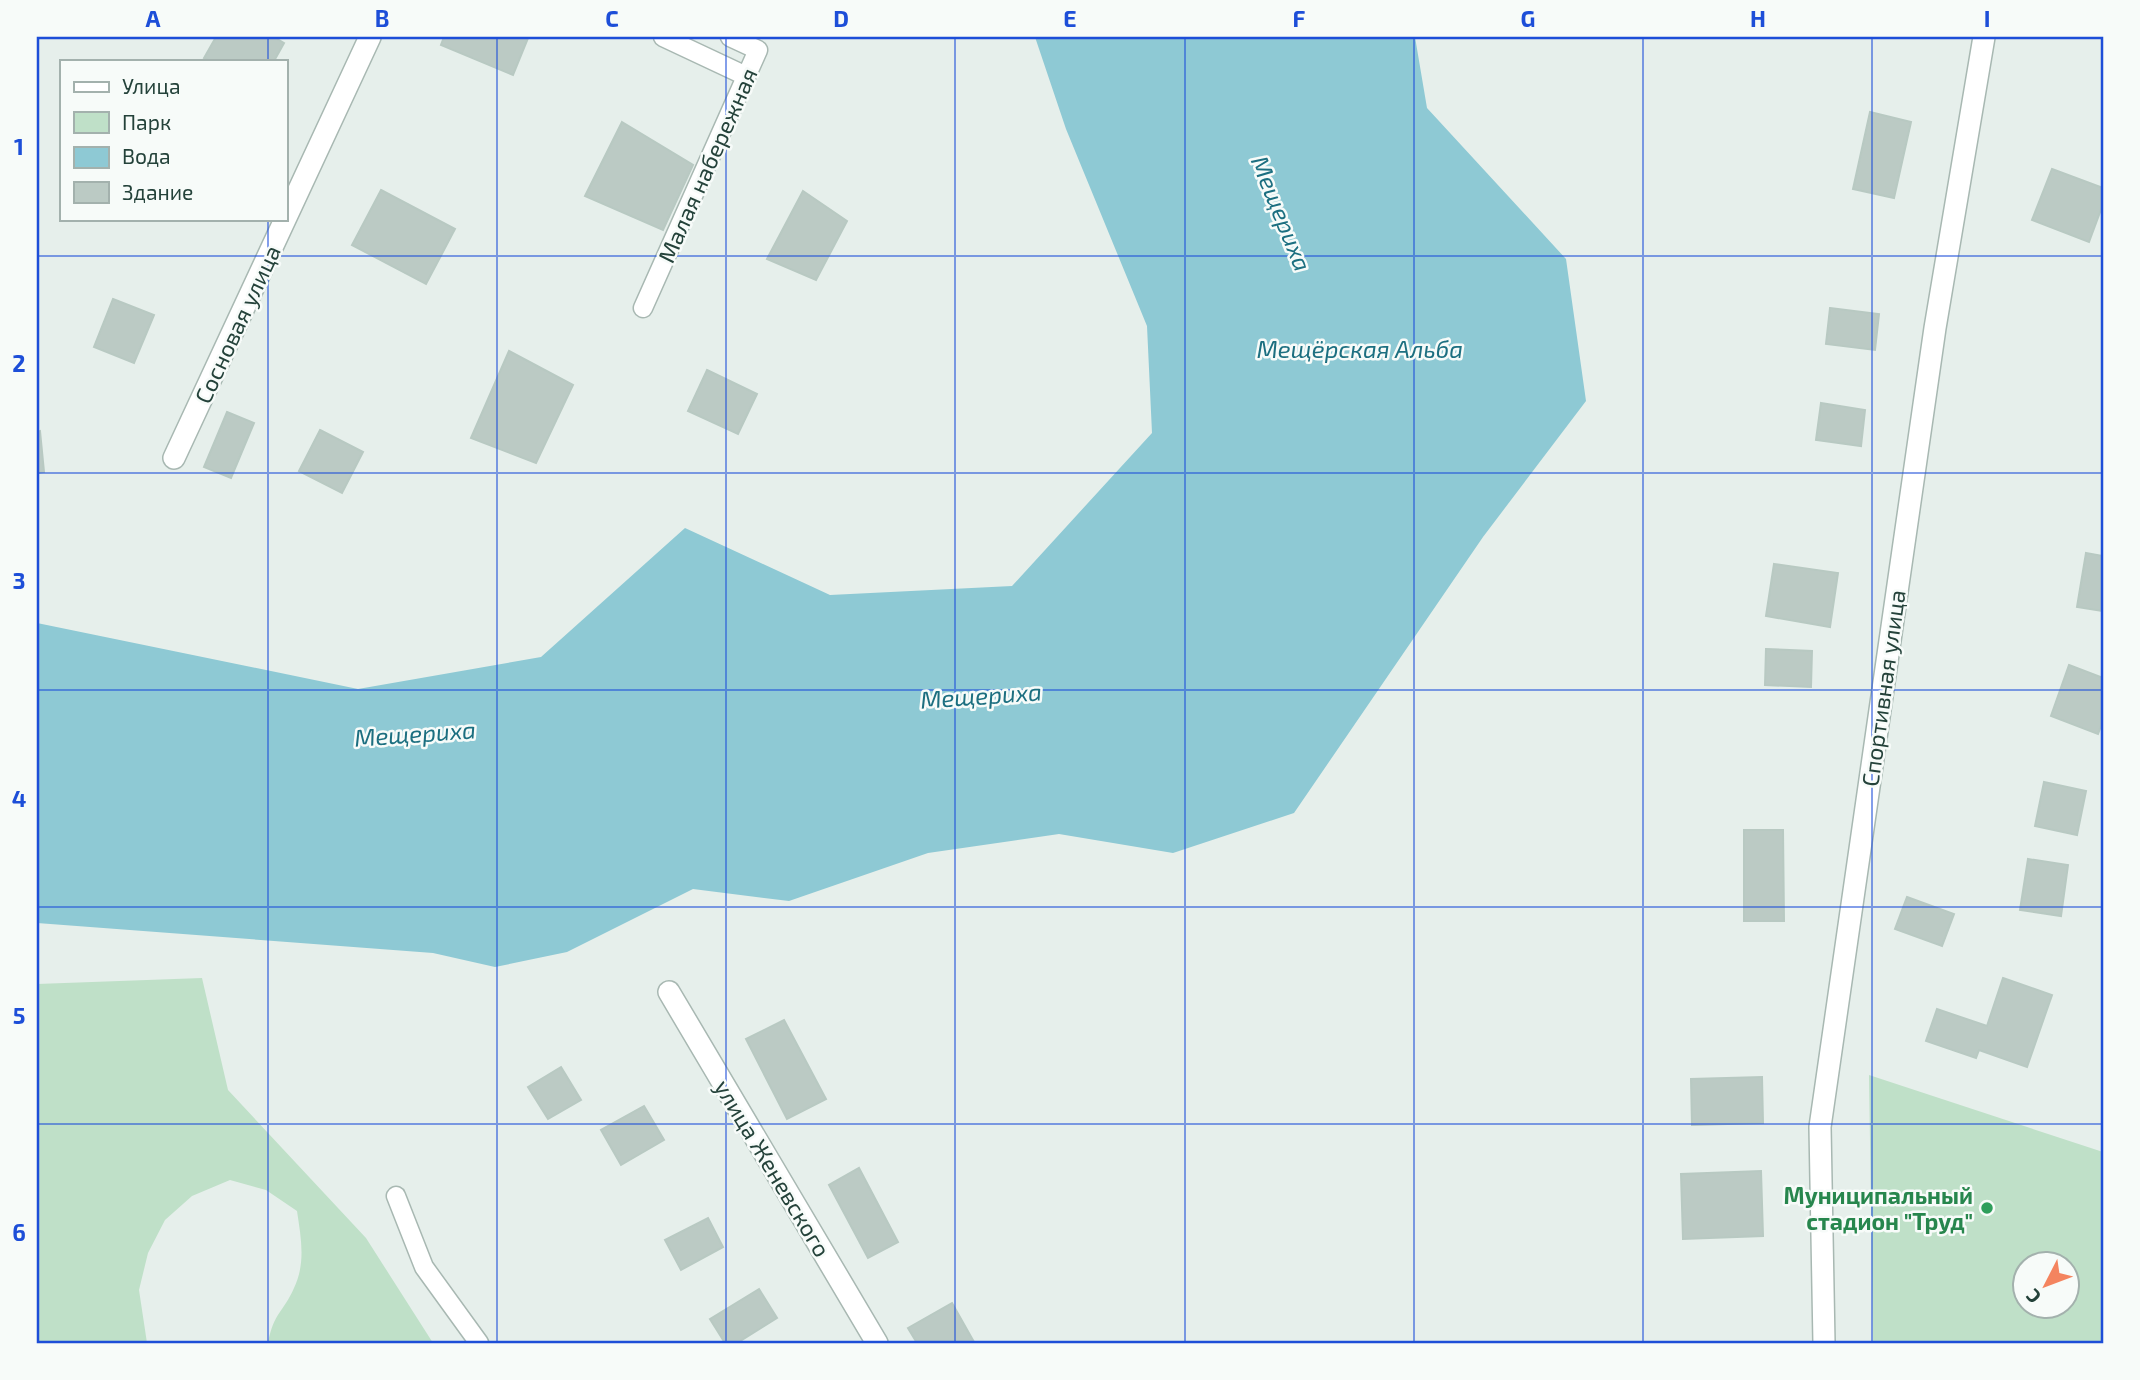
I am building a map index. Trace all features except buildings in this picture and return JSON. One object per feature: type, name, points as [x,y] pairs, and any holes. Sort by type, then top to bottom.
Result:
[{"type":"street","name":"Сосновая улица","points":[[287,215],[370,37]]},
{"type":"street","name":"Спортивная улица","points":[[1825,1343],[1820,1127],[1935,328],[1983,37]]},
{"type":"street","name":"Сосновая улица","points":[[174,458],[285,220]]},
{"type":"street","name":"улица Женевского","points":[[669,992],[877,1343]]},
{"type":"lane","points":[[663,37],[746,76]]},
{"type":"lane","name":"Малая набережная","points":[[643,308],[758,50],[730,37]]},
{"type":"lane","points":[[396,1196],[424,1267],[479,1343]]},
{"type":"green space","points":[[202,978],[228,1090],[366,1238],[433,1343],[268,1343],[273,1325],[298,1279],[302,1250],[297,1211],[266,1190],[230,1180],[192,1196],[165,1220],[148,1253],[139,1290],[147,1343],[37,1343],[37,984]]},
{"type":"green space","name":"Муниципальный стадион \"Труд\"","points":[[1869,1075],[2103,1152],[2103,1343],[1873,1343]]},
{"type":"water","name":"Мещёрская Альба","points":[[1035,37],[1415,37],[1427,108],[1566,259],[1586,401],[1483,537],[1294,813],[1173,853],[1059,834],[928,853],[789,901],[693,889],[567,952],[495,967],[433,953],[37,923],[37,623],[358,689],[541,657],[685,528],[830,595],[1012,586],[1152,433],[1147,326],[1066,129]]},
{"type":"place","name":"Муниципальный стадион \"Труд\"","points":[[1987,1208]]},
{"type":"water label","name":"Мещериха","points":[[1282,213]]},
{"type":"water label","name":"Мещериха","points":[[981,695]]},
{"type":"water label","name":"Мещериха","points":[[415,733]]}]
